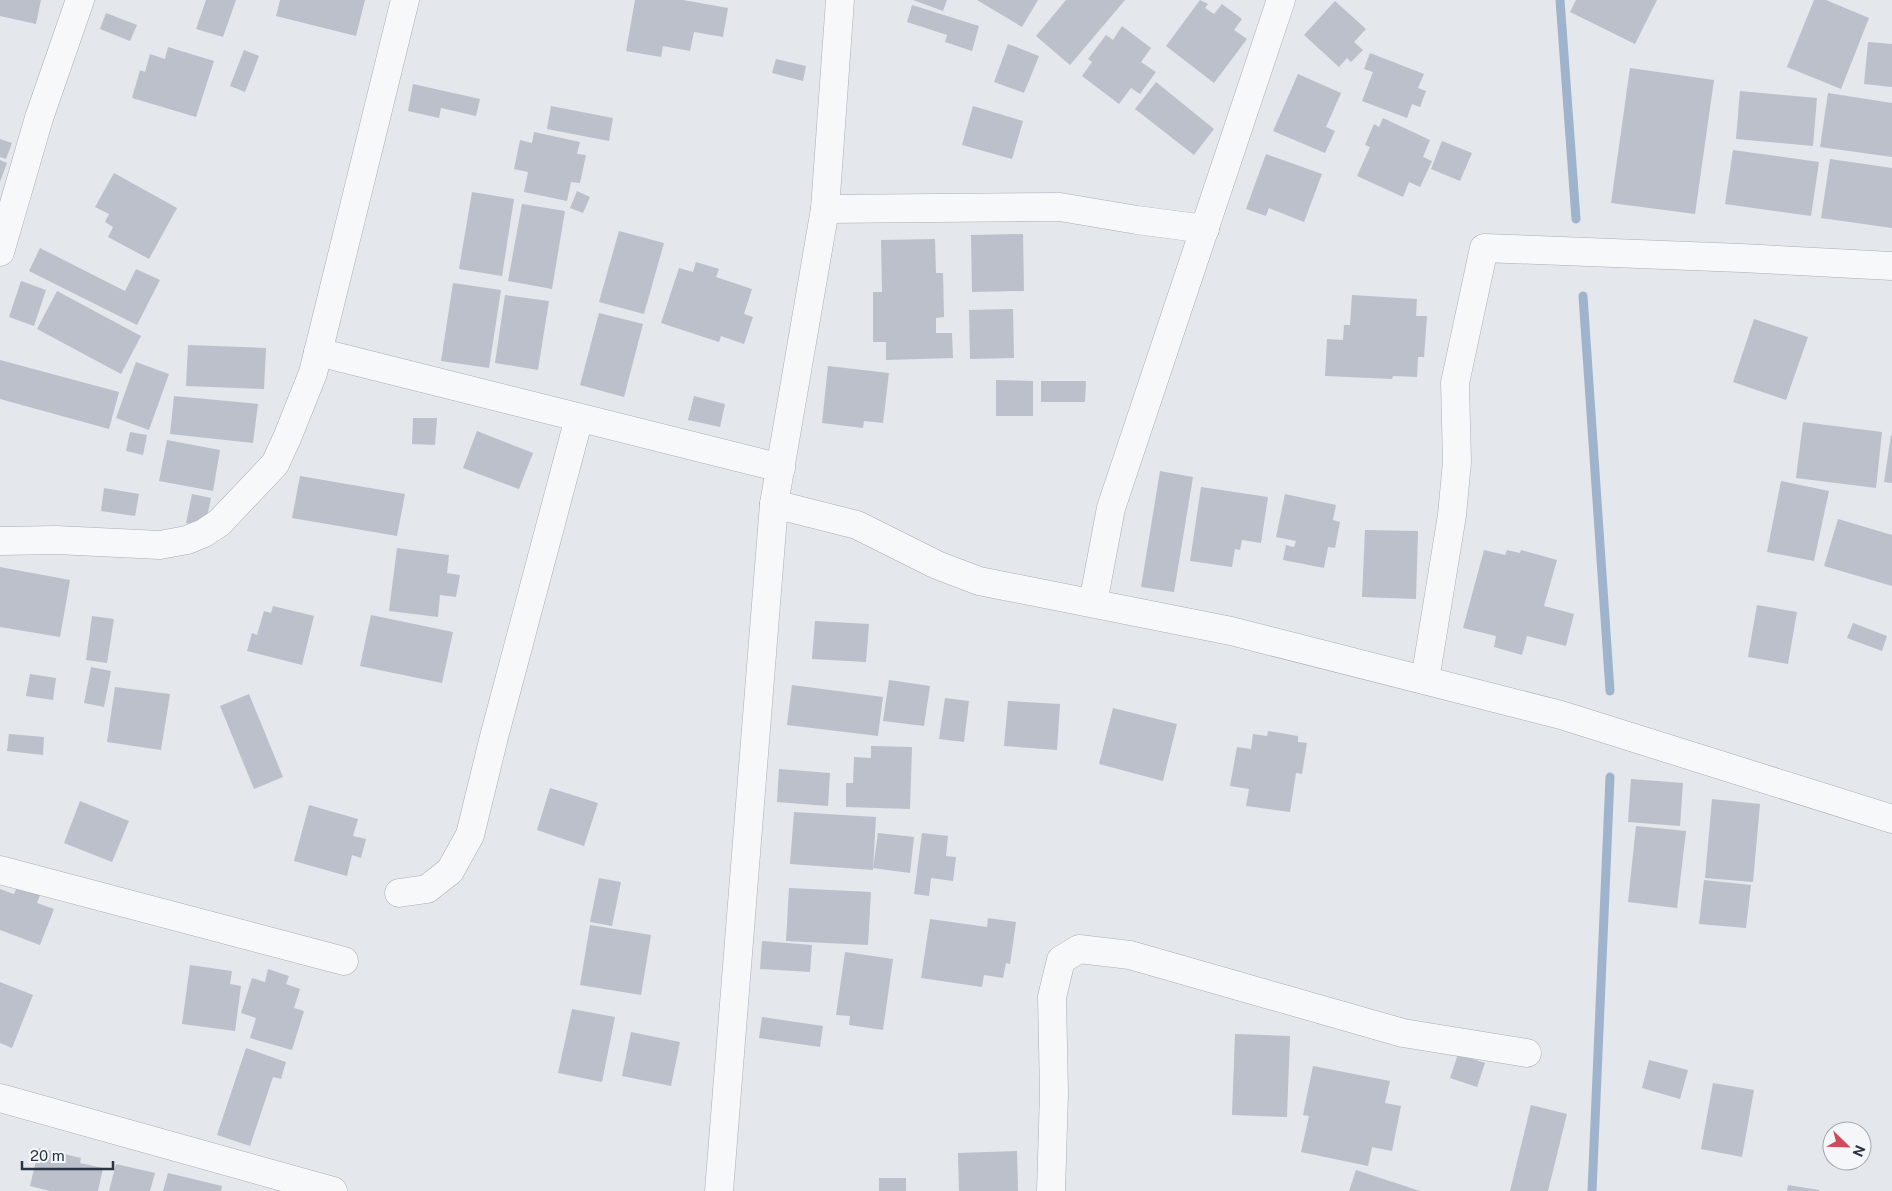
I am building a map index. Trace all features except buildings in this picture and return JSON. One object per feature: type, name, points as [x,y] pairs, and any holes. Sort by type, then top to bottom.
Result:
[{"type":"street","points":[[0,252],[39,118],[80,0]]},
{"type":"street","points":[[0,541],[56,540],[160,545],[187,540],[219,524],[275,464],[313,373],[406,0]]},
{"type":"street","points":[[719,1191],[774,504],[825,209],[840,0]]},
{"type":"street","points":[[1093,603],[1111,508],[1282,0]]},
{"type":"street","points":[[825,209],[1060,207],[1205,229]]},
{"type":"street","points":[[1425,680],[1452,515],[1457,462],[1455,383],[1484,248],[1892,266]]},
{"type":"street","points":[[318,352],[781,468]]},
{"type":"street","points":[[399,893],[427,889],[450,872],[470,836],[494,738],[579,418]]},
{"type":"street","points":[[774,504],[857,525],[937,564],[979,581],[1231,631],[1561,715],[1892,820]]},
{"type":"street","points":[[0,870],[344,961]]},
{"type":"street","points":[[1051,1191],[1054,1093],[1052,997],[1061,960],[1079,949],[1130,955],[1402,1033],[1527,1053]]},
{"type":"street","points":[[0,1098],[333,1191]]},
{"type":"waterway","points":[[1560,0],[1576,219]]},
{"type":"waterway","points":[[1583,296],[1610,691]]},
{"type":"waterway","points":[[1592,1191],[1610,777]]}]
